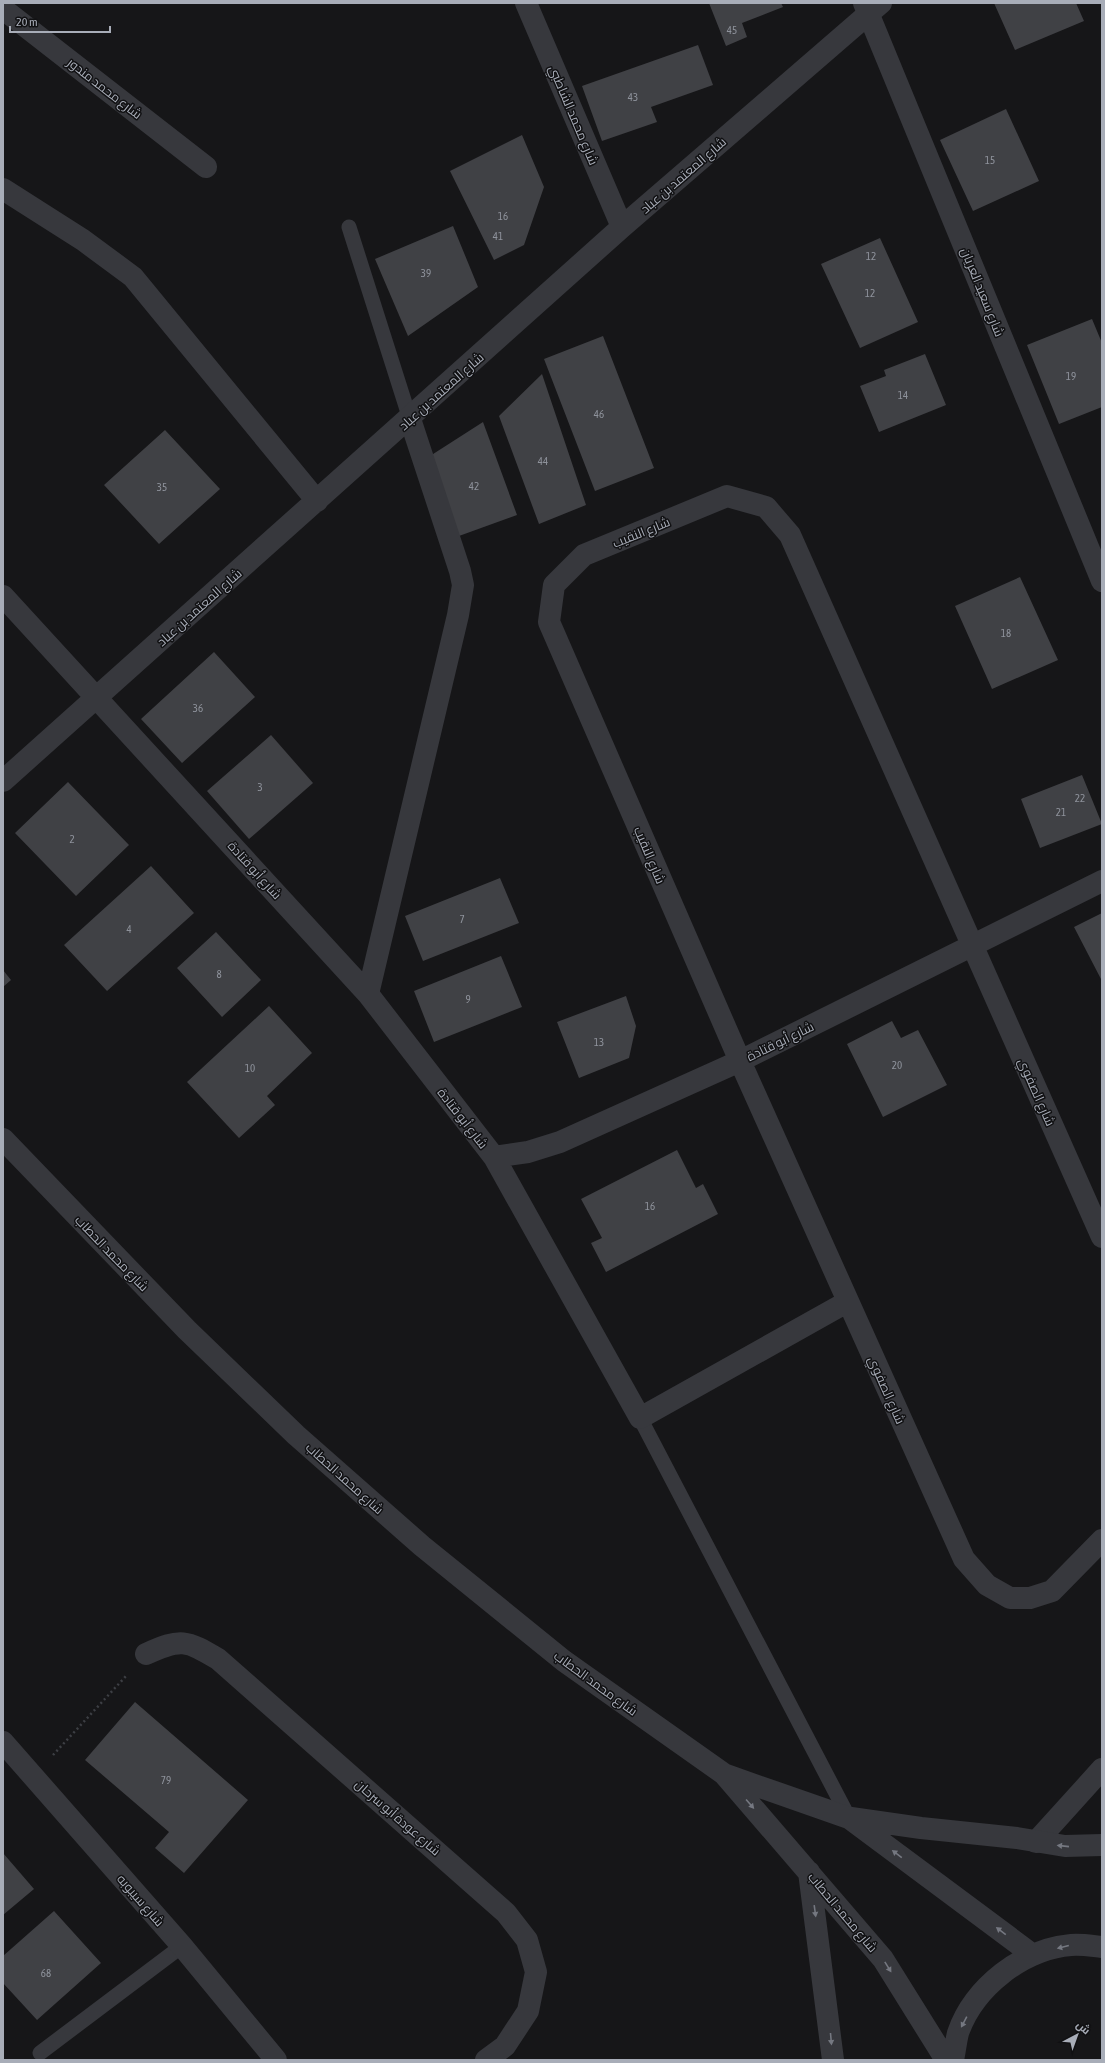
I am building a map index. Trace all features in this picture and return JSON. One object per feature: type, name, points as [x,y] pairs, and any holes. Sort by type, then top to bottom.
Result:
[{"type":"street","name":"شارع محمد الشاطبي","points":[[526,3],[622,227]]},
{"type":"street","name":"شارع المعتمد بن عباد","points":[[3,781],[410,419],[622,227],[871,7]]},
{"type":"street","name":"شارع سعيد العريان","points":[[871,7],[1102,580]]},
{"type":"street","name":"شارع محمد مندور","points":[[3,9],[206,167]]},
{"type":"street","points":[[3,189],[83,240],[133,277],[317,501]]},
{"type":"street","points":[[368,994],[458,615],[463,584],[410,419]]},
{"type":"street","name":"شارع النقيب","points":[[740,1061],[549,622],[554,585],[584,555],[727,496],[766,507],[790,535],[972,946]]},
{"type":"street","name":"شارع أبو قتادة","points":[[3,596],[368,994],[494,1157],[528,1152],[560,1142],[740,1061],[1102,881]]},
{"type":"street","name":"شارع الصفوي","points":[[972,946],[1102,1237]]},
{"type":"street","name":"شارع الصفوي","points":[[740,1061],[847,1302],[964,1559],[987,1585],[1010,1598],[1030,1598],[1052,1591],[1102,1540]]},
{"type":"street","name":"شارع محمد الحطاب","points":[[3,1139],[187,1330],[296,1435],[411,1536],[564,1661],[724,1774],[883,1959],[946,2060]]},
{"type":"street","points":[[494,1157],[640,1418],[847,1302]]},
{"type":"street","name":"شارع عودة أبو سرحان","points":[[146,1654],[170,1644],[194,1644],[218,1659],[506,1913],[527,1940],[536,1972],[528,2011],[505,2046],[486,2060]]},
{"type":"street","name":"شارع سيبوبه","points":[[3,1742],[182,1946],[276,2060]]},
{"type":"street","points":[[1036,1842],[1102,1770]]},
{"type":"street","name":"شارع محمد الحطاب","points":[[724,1774],[849,1818],[1033,1954]]},
{"type":"street","points":[[849,1818],[1066,1846],[1102,1845]]},
{"type":"street","points":[[809,1872],[833,2060]]},
{"type":"street","points":[[953,2060],[958,2032],[975,2000],[1001,1974],[1033,1954],[1071,1945],[1102,1947]]},
{"type":"lane","points":[[349,227],[410,419]]},
{"type":"lane","points":[[640,1418],[849,1818]]},
{"type":"lane","points":[[40,2053],[182,1946]]},
{"type":"path","points":[[34,1776],[146,1654]]},
{"type":"building","points":[[709,3],[781,3],[783,7],[742,23],[747,37],[726,46]]},
{"type":"building","points":[[994,3],[1076,3],[1084,21],[1015,50]]},
{"type":"building","points":[[698,45],[713,85],[651,107],[657,122],[602,141],[582,86]]},
{"type":"building","points":[[1006,109],[1039,181],[973,211],[940,140]]},
{"type":"building","points":[[522,135],[544,187],[524,245],[494,260],[450,171]]},
{"type":"building","points":[[453,226],[478,287],[408,336],[375,259]]},
{"type":"building","points":[[880,238],[918,322],[860,348],[821,264]]},
{"type":"building","points":[[1092,319],[1102,343],[1102,407],[1059,424],[1027,345]]},
{"type":"building","points":[[603,336],[654,468],[595,491],[544,359]]},
{"type":"building","points":[[925,354],[946,405],[879,432],[860,386],[886,376],[884,370]]},
{"type":"building","points":[[542,374],[586,505],[539,524],[499,416]]},
{"type":"building","points":[[483,422],[517,515],[459,536],[430,456]]},
{"type":"building","points":[[165,430],[220,489],[159,544],[104,485]]},
{"type":"building","points":[[1020,577],[1058,660],[992,689],[955,606]]},
{"type":"building","points":[[214,652],[255,697],[182,763],[141,719]]},
{"type":"building","points":[[271,735],[313,783],[249,839],[207,791]]},
{"type":"building","points":[[1082,775],[1102,824],[1040,848],[1021,799]]},
{"type":"building","points":[[68,782],[129,845],[76,896],[15,833]]},
{"type":"building","points":[[151,866],[194,913],[107,991],[64,945]]},
{"type":"building","points":[[500,878],[519,923],[423,961],[405,916]]},
{"type":"building","points":[[1102,913],[1102,981],[1074,927]]},
{"type":"building","points":[[216,932],[261,980],[222,1017],[177,968]]},
{"type":"building","points":[[501,956],[522,1007],[434,1042],[414,991]]},
{"type":"building","points":[[3,970],[11,980],[3,987]]},
{"type":"building","points":[[626,996],[636,1026],[629,1058],[579,1078],[557,1022]]},
{"type":"building","points":[[269,1006],[312,1053],[267,1096],[275,1105],[239,1138],[187,1082]]},
{"type":"building","points":[[892,1021],[901,1038],[918,1030],[947,1085],[883,1117],[847,1044]]},
{"type":"building","points":[[677,1150],[696,1188],[703,1184],[718,1214],[606,1272],[591,1243],[602,1238],[581,1199]]},
{"type":"building","points":[[135,1702],[248,1800],[184,1873],[155,1848],[169,1832],[85,1760]]},
{"type":"building","points":[[3,1853],[34,1889],[3,1915]]},
{"type":"building","points":[[54,1911],[101,1963],[37,2020],[3,1983],[3,1956]]}]
